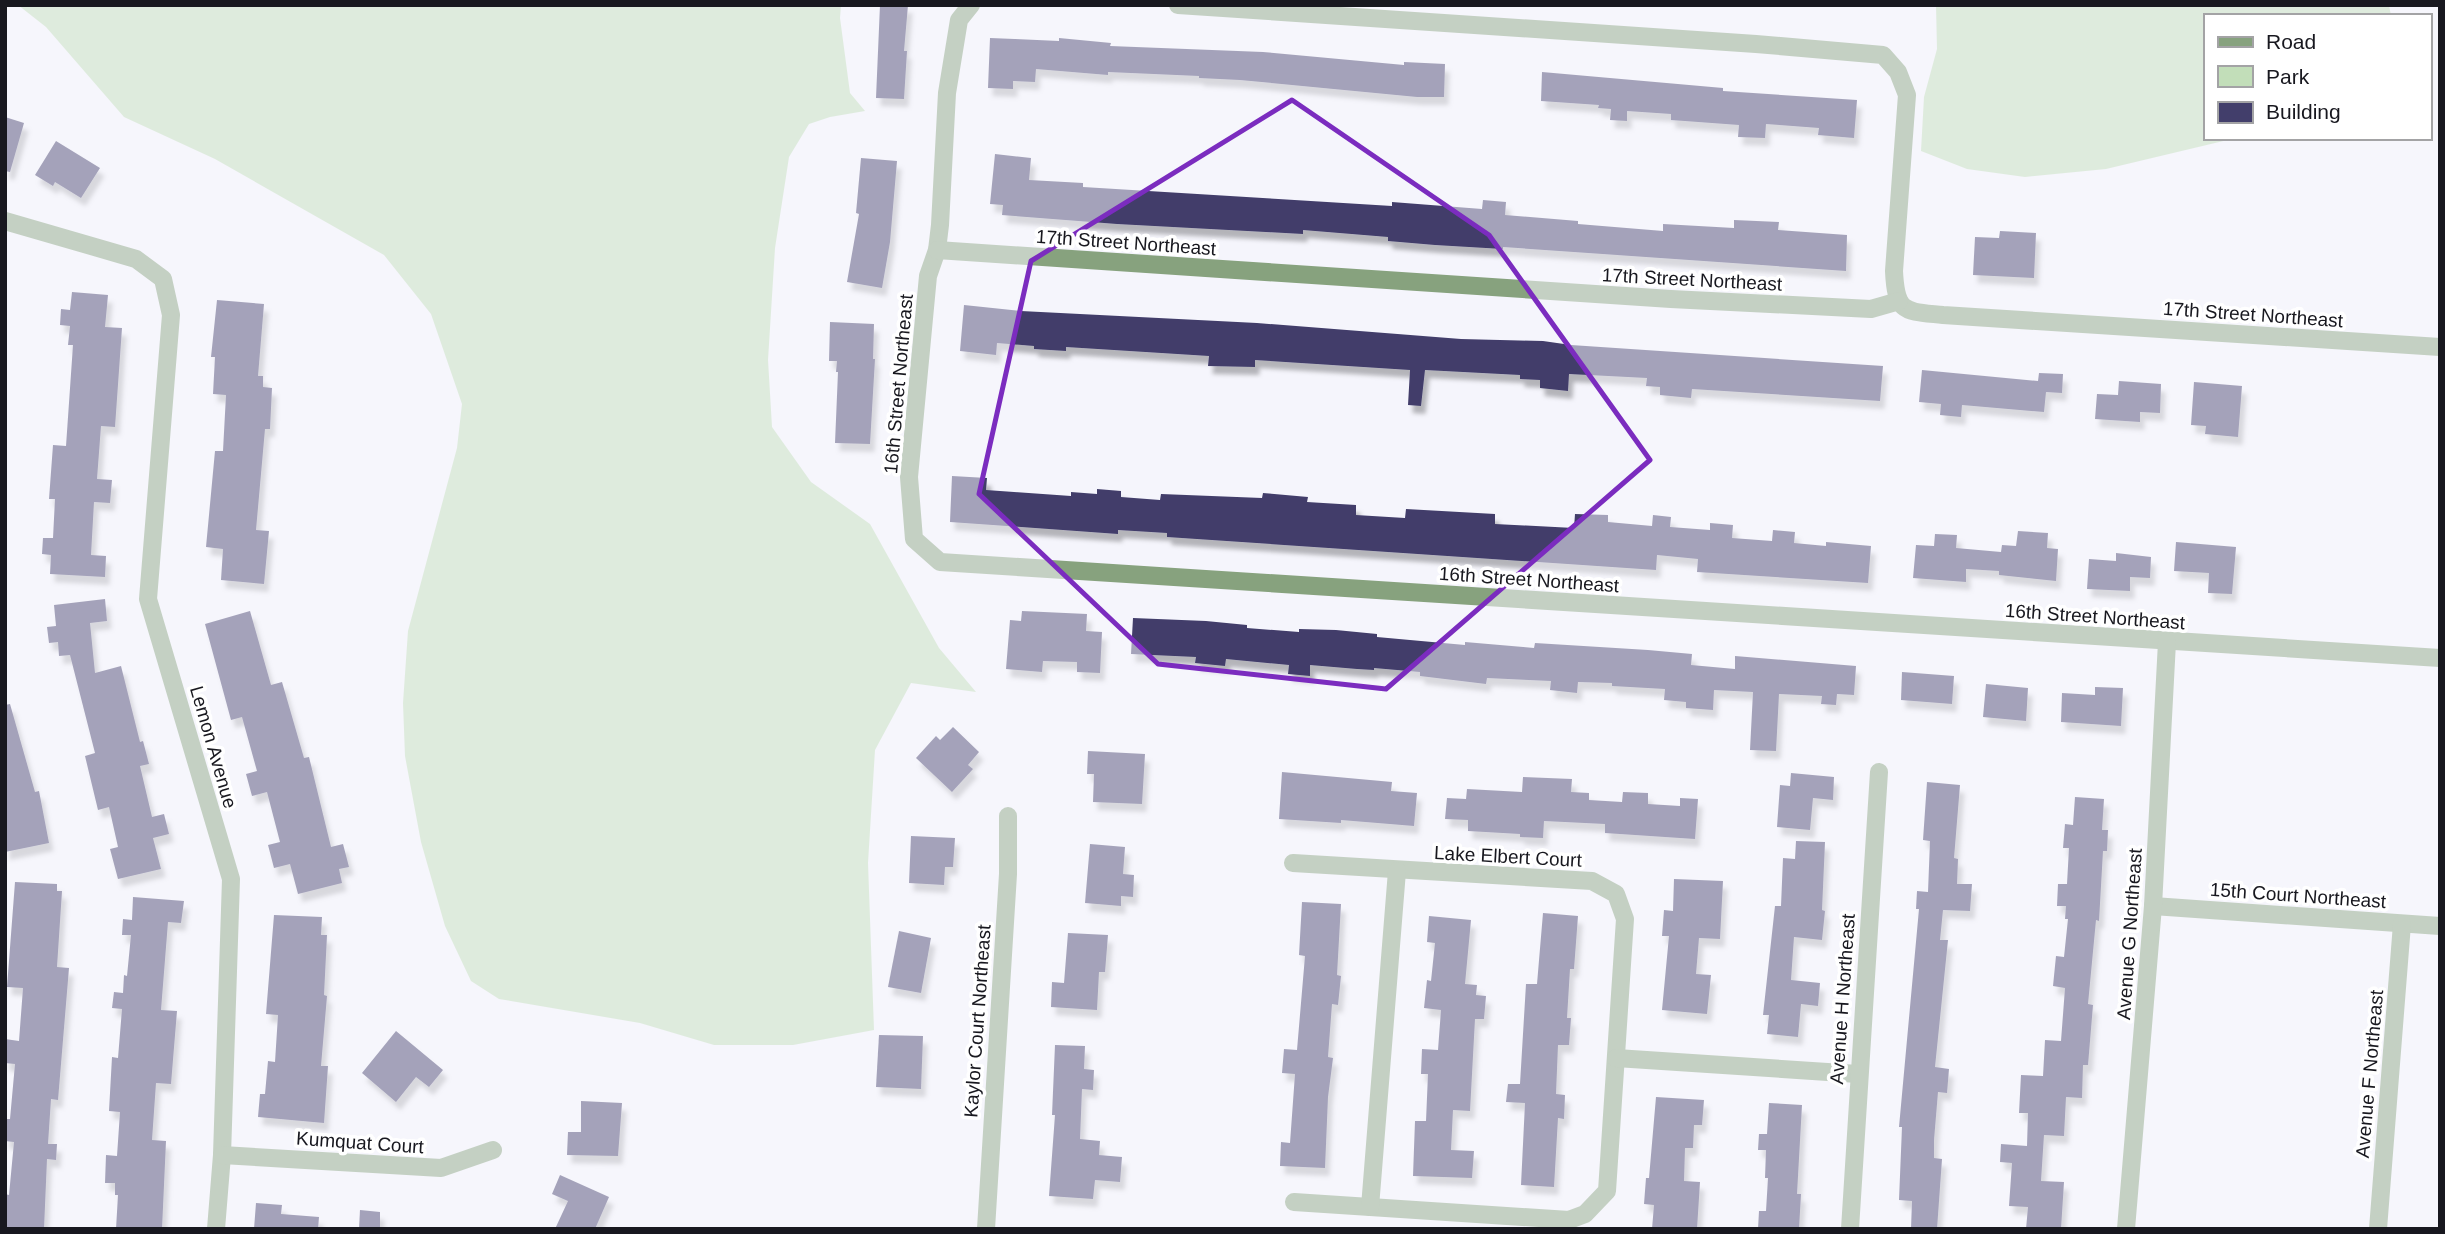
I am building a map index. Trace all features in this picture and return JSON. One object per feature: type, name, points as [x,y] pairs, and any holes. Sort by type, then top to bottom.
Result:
[{"type":"street","name":"16th Street Northeast","points":[[971,5],[959,20],[947,93],[937,250],[928,276],[909,477],[914,539],[940,562],[2440,658]]},
{"type":"street","points":[[1178,5],[1883,55],[1898,72],[1907,95],[1894,271],[1895,293],[1899,301]]},
{"type":"street","name":"Lemon Avenue","points":[[5,221],[136,259],[163,279],[170,314],[148,599],[231,879],[222,1155],[216,1229]]},
{"type":"street","name":"17th Street Northeast","points":[[937,250],[1671,299],[1871,309],[1899,301],[1909,311],[1943,316],[2440,346]]},
{"type":"street","name":"Avenue G Northeast","points":[[2126,1229],[2153,906],[2167,642]]},
{"type":"street","name":"Avenue H Northeast","points":[[1850,1229],[1879,772]]},
{"type":"street","name":"Kaylor Court Northeast","points":[[986,1229],[1008,874],[1008,816]]},
{"type":"street","name":"Lake Elbert Court","points":[[1293,863],[1592,881],[1616,894],[1625,919],[1606,1191],[1585,1214],[1569,1220],[1294,1202]]},
{"type":"street","points":[[1370,1207],[1397,871]]},
{"type":"street","name":"15th Court Northeast","points":[[2153,906],[2440,926]]},
{"type":"street","name":"Avenue F Northeast","points":[[2378,1229],[2402,924]]},
{"type":"street","points":[[1616,1058],[1858,1074]]},
{"type":"street","name":"Kumquat Court","points":[[222,1155],[440,1168],[493,1150]]},
{"type":"highlighted area","points":[[1292,100],[1489,235],[1650,460],[1386,689],[1158,664],[979,494],[1031,261]]},
{"type":"green space","points":[[18,5],[841,5],[840,18],[850,93],[865,111],[809,124],[789,157],[775,248],[768,360],[772,427],[811,482],[870,524],[939,648],[976,692],[911,683],[875,750],[868,863],[874,1030],[793,1045],[714,1045],[640,1023],[499,999],[471,981],[445,926],[421,842],[405,756],[403,703],[408,631],[457,448],[462,404],[431,314],[384,255],[215,159],[124,117],[46,27]]},
{"type":"green space","points":[[1936,5],[2389,5],[2391,14],[2204,14],[2204,140],[2228,140],[2106,169],[2025,177],[1967,169],[1921,151],[1924,97],[1937,49]]},
{"type":"building","points":[[880,5],[908,5],[904,99],[876,98]]},
{"type":"building","points":[[990,38],[1059,41],[1059,38],[1111,43],[1110,46],[1263,52],[1404,65],[1404,62],[1445,64],[1444,97],[1417,97],[1199,76],[1108,72],[1108,75],[1036,69],[1035,82],[1013,81],[1013,89],[988,88]]},
{"type":"building","points":[[1542,72],[1723,88],[1723,91],[1857,100],[1854,138],[1818,135],[1819,128],[1766,124],[1765,138],[1738,137],[1739,125],[1671,120],[1671,114],[1627,111],[1627,121],[1610,120],[1611,109],[1598,108],[1599,105],[1541,101]]},
{"type":"building","points":[[5,117],[24,123],[10,172],[5,171]]},
{"type":"building","points":[[56,141],[100,168],[81,198],[55,182],[53,186],[35,175]]},
{"type":"building","points":[[995,154],[1031,158],[1029,180],[1083,183],[1083,187],[1482,209],[1483,200],[1506,202],[1505,215],[1663,231],[1663,224],[1734,228],[1734,220],[1779,222],[1778,230],[1847,235],[1846,271],[1503,247],[1435,245],[1388,241],[1388,237],[1303,230],[1303,234],[1002,215],[1003,205],[990,204]]},
{"type":"building","points":[[861,158],[897,161],[890,242],[882,288],[847,282],[859,214],[856,213]]},
{"type":"building","points":[[2000,231],[2036,233],[2034,278],[1973,275],[1975,237],[1999,238]]},
{"type":"building","points":[[72,292],[108,295],[105,327],[122,328],[115,427],[101,426],[97,479],[112,480],[110,503],[94,502],[91,555],[106,556],[105,577],[50,574],[51,555],[42,554],[43,538],[53,538],[55,499],[49,499],[53,445],[66,446],[73,345],[68,345],[70,326],[60,325],[61,309],[70,310]]},
{"type":"building","points":[[217,300],[264,304],[258,376],[263,376],[263,387],[272,388],[270,429],[265,429],[256,530],[269,531],[264,584],[221,580],[223,549],[206,547],[215,451],[223,451],[226,395],[213,394],[215,357],[211,357]]},
{"type":"building","points":[[964,305],[1461,339],[1543,341],[1883,366],[1880,401],[1692,389],[1691,398],[1660,395],[1660,387],[1646,386],[1647,378],[1569,374],[1568,391],[1540,388],[1540,380],[1520,379],[1520,375],[1425,370],[1421,406],[1408,405],[1410,370],[1255,360],[1255,367],[1208,366],[1209,356],[1066,347],[1066,351],[997,343],[996,355],[960,351]]},
{"type":"building","points":[[830,322],[874,324],[875,359],[870,444],[835,443],[838,372],[837,361],[829,361]]},
{"type":"building","points":[[1922,370],[2038,381],[2039,373],[2063,374],[2062,393],[2046,392],[2044,412],[1962,405],[1961,417],[1940,415],[1941,404],[1919,402]]},
{"type":"building","points":[[2119,381],[2161,384],[2160,413],[2140,412],[2140,422],[2095,419],[2097,394],[2118,395]]},
{"type":"building","points":[[2194,382],[2242,386],[2238,437],[2205,434],[2206,426],[2191,425]]},
{"type":"building","points":[[952,476],[987,478],[986,490],[1071,496],[1071,492],[1097,494],[1097,489],[1121,491],[1121,497],[1160,500],[1161,494],[1262,498],[1263,493],[1308,497],[1307,502],[1356,505],[1356,515],[1405,518],[1406,509],[1495,514],[1495,524],[1574,528],[1575,514],[1608,515],[1608,522],[1652,526],[1653,515],[1671,517],[1670,527],[1710,530],[1710,523],[1733,525],[1732,538],[1772,541],[1773,530],[1795,532],[1794,543],[1826,546],[1826,542],[1871,546],[1868,583],[1697,572],[1698,559],[1657,555],[1656,570],[1167,537],[1167,533],[1118,530],[1118,534],[950,522]]},
{"type":"building","points":[[2018,531],[2048,533],[2047,548],[2058,549],[2056,581],[1999,575],[1999,571],[1966,569],[1966,582],[1913,578],[1916,545],[1934,546],[1935,534],[1957,535],[1956,548],[2001,552],[2002,545],[2016,546]]},
{"type":"building","points":[[2176,542],[2236,547],[2232,594],[2208,593],[2209,573],[2174,571]]},
{"type":"building","points":[[2116,553],[2151,557],[2150,578],[2130,577],[2130,591],[2087,589],[2089,559],[2116,561]]},
{"type":"building","points":[[105,599],[107,621],[90,623],[95,673],[121,666],[140,742],[143,741],[149,764],[140,766],[152,817],[164,814],[169,834],[153,838],[161,869],[118,879],[110,849],[118,847],[109,807],[98,810],[85,756],[95,753],[70,655],[59,656],[58,642],[49,643],[47,627],[56,626],[54,605]]},
{"type":"building","points":[[250,611],[271,685],[282,682],[304,758],[309,757],[331,847],[343,844],[349,867],[339,869],[342,883],[298,894],[290,864],[274,868],[268,845],[280,842],[267,792],[252,796],[246,774],[257,771],[242,717],[231,720],[205,624]]},
{"type":"building","points":[[1022,611],[1087,614],[1086,631],[1102,632],[1100,673],[1077,672],[1077,662],[1043,661],[1042,672],[1006,669],[1010,620],[1021,621]]},
{"type":"building","points":[[1133,618],[1206,621],[1247,625],[1247,628],[1299,632],[1299,629],[1336,630],[1377,634],[1377,637],[1465,645],[1465,642],[1534,648],[1535,643],[1648,650],[1692,654],[1691,665],[1735,669],[1735,656],[1856,666],[1854,695],[1837,694],[1836,705],[1821,704],[1822,696],[1779,694],[1776,751],[1750,750],[1753,692],[1714,690],[1713,710],[1686,708],[1686,702],[1664,700],[1665,689],[1612,686],[1612,683],[1578,682],[1577,693],[1550,690],[1551,681],[1487,678],[1486,684],[1420,676],[1420,672],[1310,665],[1310,676],[1288,674],[1289,665],[1226,659],[1225,666],[1195,663],[1196,657],[1131,654]]},
{"type":"building","points":[[1902,672],[1954,676],[1952,704],[1901,700]]},
{"type":"building","points":[[1986,684],[2028,688],[2026,721],[1983,717]]},
{"type":"building","points":[[2095,687],[2123,688],[2121,726],[2061,722],[2062,693],[2095,695]]},
{"type":"building","points":[[10,704],[35,792],[39,791],[49,843],[5,852],[5,705]]},
{"type":"building","points":[[953,727],[979,752],[968,765],[973,769],[952,792],[916,758],[936,736],[940,740]]},
{"type":"building","points":[[1088,751],[1145,754],[1142,804],[1093,802],[1094,774],[1087,774]]},
{"type":"building","points":[[1282,772],[1392,782],[1391,791],[1417,793],[1414,826],[1341,820],[1341,823],[1279,819]]},
{"type":"building","points":[[1791,773],[1834,777],[1833,800],[1813,798],[1810,830],[1777,827],[1780,785],[1790,786]]},
{"type":"building","points":[[1523,777],[1572,779],[1571,792],[1589,793],[1589,800],[1622,802],[1623,792],[1648,793],[1648,804],[1680,806],[1680,798],[1698,799],[1695,839],[1605,833],[1605,824],[1544,821],[1543,838],[1520,837],[1520,834],[1468,831],[1468,820],[1445,819],[1447,798],[1466,799],[1467,789],[1522,792]]},
{"type":"building","points":[[1927,782],[1960,785],[1954,858],[1958,859],[1957,884],[1972,884],[1970,911],[1943,910],[1940,940],[1948,940],[1935,1067],[1949,1069],[1947,1093],[1938,1092],[1934,1140],[1934,1158],[1942,1159],[1937,1229],[1911,1229],[1912,1201],[1899,1200],[1902,1127],[1899,1127],[1919,909],[1916,909],[1917,891],[1928,892],[1930,841],[1923,840]]},
{"type":"building","points":[[2075,797],[2104,799],[2102,830],[2108,830],[2107,851],[2103,851],[2099,921],[2096,920],[2088,1004],[2093,1005],[2088,1065],[2083,1065],[2082,1098],[2066,1097],[2064,1136],[2044,1135],[2041,1181],[2064,1182],[2061,1229],[2026,1229],[2028,1207],[2009,1206],[2012,1163],[2000,1162],[2001,1144],[2027,1146],[2028,1113],[2019,1113],[2021,1075],[2043,1076],[2045,1040],[2061,1041],[2065,988],[2053,986],[2056,956],[2064,957],[2068,919],[2065,919],[2066,906],[2057,906],[2058,884],[2067,884],[2069,848],[2063,848],[2065,824],[2073,825]]},
{"type":"building","points":[[911,836],[955,838],[953,867],[945,867],[944,885],[909,883]]},
{"type":"building","points":[[1796,841],[1825,842],[1822,910],[1825,911],[1822,940],[1794,937],[1791,980],[1820,983],[1818,1006],[1801,1004],[1798,1037],[1767,1034],[1769,1015],[1763,1015],[1775,906],[1781,906],[1783,858],[1795,859]]},
{"type":"building","points":[[1090,844],[1125,847],[1123,874],[1134,875],[1133,897],[1121,896],[1121,906],[1085,903]]},
{"type":"building","points":[[1674,879],[1723,881],[1720,939],[1699,938],[1696,974],[1711,975],[1707,1014],[1662,1010],[1669,936],[1662,936],[1664,910],[1673,911]]},
{"type":"building","points":[[15,882],[57,884],[57,891],[62,891],[57,967],[69,968],[58,1100],[51,1099],[48,1144],[57,1144],[56,1160],[47,1159],[44,1229],[5,1229],[5,1194],[9,1195],[14,1142],[5,1141],[5,1119],[10,1119],[15,1064],[5,1063],[5,1039],[19,1041],[23,988],[7,987]]},
{"type":"building","points":[[133,897],[184,901],[181,923],[168,922],[161,1010],[177,1011],[171,1084],[156,1083],[152,1140],[166,1141],[162,1229],[116,1229],[118,1195],[115,1195],[115,1183],[105,1183],[106,1155],[117,1156],[120,1112],[109,1111],[112,1057],[118,1058],[122,1009],[112,1008],[114,992],[123,993],[124,975],[127,976],[131,935],[122,935],[123,919],[132,920]]},
{"type":"building","points":[[1302,902],[1341,904],[1337,975],[1341,976],[1338,1005],[1332,1004],[1328,1057],[1333,1058],[1328,1097],[1325,1168],[1280,1166],[1281,1142],[1290,1143],[1295,1074],[1282,1073],[1284,1049],[1297,1050],[1305,956],[1299,955]]},
{"type":"building","points":[[1543,913],[1578,916],[1574,969],[1570,969],[1567,1018],[1571,1018],[1569,1045],[1558,1045],[1556,1094],[1565,1095],[1564,1119],[1558,1118],[1554,1187],[1521,1185],[1525,1103],[1506,1102],[1508,1084],[1520,1084],[1526,984],[1537,984]]},
{"type":"building","points":[[274,915],[322,917],[321,935],[327,935],[324,995],[327,996],[321,1066],[328,1066],[324,1123],[258,1117],[260,1094],[265,1094],[268,1061],[275,1062],[278,1015],[266,1014]]},
{"type":"building","points":[[1429,916],[1471,920],[1465,984],[1477,985],[1476,995],[1486,996],[1484,1019],[1475,1019],[1470,1111],[1453,1110],[1451,1150],[1474,1151],[1472,1178],[1413,1176],[1415,1121],[1426,1121],[1428,1074],[1421,1074],[1422,1049],[1438,1050],[1441,1010],[1424,1008],[1427,980],[1431,981],[1435,943],[1427,942]]},
{"type":"building","points":[[899,931],[931,938],[921,993],[888,987]]},
{"type":"building","points":[[1068,933],[1108,935],[1105,972],[1099,972],[1097,1010],[1051,1007],[1052,982],[1064,983]]},
{"type":"building","points":[[396,1031],[443,1070],[429,1087],[416,1077],[396,1102],[362,1073]]},
{"type":"building","points":[[879,1035],[923,1036],[921,1089],[876,1087]]},
{"type":"building","points":[[1055,1045],[1085,1046],[1084,1069],[1094,1070],[1093,1090],[1082,1089],[1080,1139],[1100,1141],[1099,1155],[1122,1157],[1120,1182],[1095,1180],[1093,1199],[1049,1196],[1055,1115],[1052,1115]]},
{"type":"building","points":[[1656,1097],[1704,1100],[1702,1125],[1694,1125],[1693,1148],[1685,1148],[1684,1181],[1700,1182],[1697,1229],[1652,1229],[1654,1205],[1644,1204]]},
{"type":"building","points":[[581,1101],[622,1103],[618,1156],[567,1155],[568,1132],[581,1132]]},
{"type":"building","points":[[1769,1103],[1802,1105],[1797,1194],[1801,1194],[1799,1229],[1758,1229],[1759,1211],[1766,1211],[1768,1178],[1765,1178],[1766,1150],[1758,1150],[1759,1134],[1767,1134]]},
{"type":"building","points":[[560,1175],[609,1197],[595,1229],[555,1229],[568,1201],[552,1194]]},
{"type":"building","points":[[256,1203],[282,1205],[281,1214],[319,1217],[318,1229],[254,1229]]},
{"type":"building","points":[[360,1210],[380,1212],[380,1229],[359,1229]]}]
